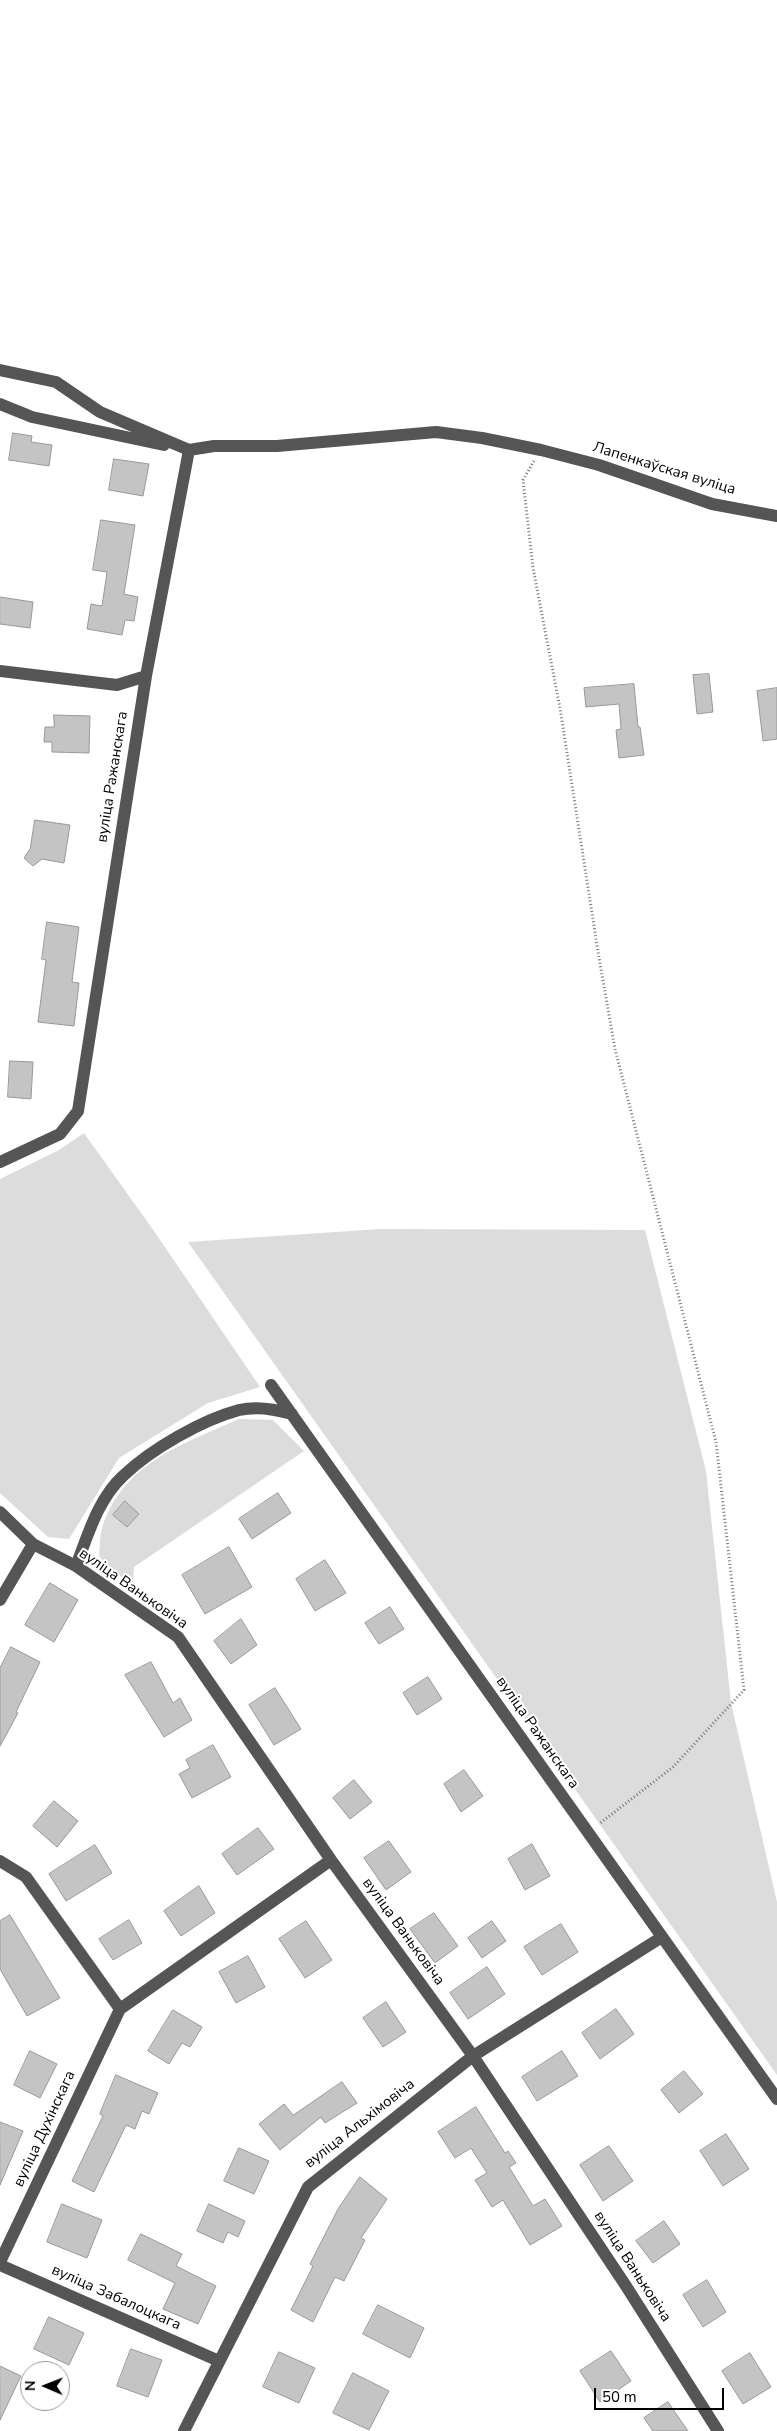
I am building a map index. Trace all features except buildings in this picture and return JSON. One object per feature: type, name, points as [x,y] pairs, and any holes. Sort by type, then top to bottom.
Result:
[{"type":"street","points":[[0,370],[56,382],[100,412],[188,450]]},
{"type":"street","points":[[0,404],[32,417],[188,450]]},
{"type":"street","name":"Лапенкаўская вуліца","points":[[188,450],[214,446],[277,446],[436,432],[482,438],[541,450],[599,465],[712,504],[777,516]]},
{"type":"street","name":"вуліца Ражанскага","points":[[0,1162],[60,1134],[78,1111],[146,676],[188,450]]},
{"type":"street","points":[[0,671],[117,685],[146,676]]},
{"type":"street","name":"вуліца Ражанскага","points":[[271,1385],[777,2099]]},
{"type":"street","points":[[76,1566],[92,1524],[122,1476],[160,1448],[208,1422],[240,1410],[274,1408],[292,1414]]},
{"type":"street","name":"вуліца Ваньковіча","points":[[0,1512],[33,1544],[76,1566],[178,1638],[331,1860],[473,2056],[626,2286],[718,2431]]},
{"type":"street","points":[[0,1600],[33,1544]]},
{"type":"street","name":"вуліца Духінскага","points":[[0,2264],[120,2009],[331,1860]]},
{"type":"street","points":[[0,1861],[26,1877],[120,2009]]},
{"type":"street","name":"вуліца Альхімовіча","points":[[184,2431],[308,2187],[473,2056],[662,1938]]},
{"type":"street","name":"вуліца Забалоцкага","points":[[0,2264],[219,2360]]},
{"type":"path","points":[[541,450],[523,480],[533,568],[560,708],[615,1049],[716,1442],[744,1690],[673,1767],[588,1832]]},
{"type":"shaded area","points":[[84,1133],[154,1231],[260,1387],[208,1403],[119,1458],[69,1539],[48,1537],[0,1493],[0,1179],[59,1150]]},
{"type":"shaded area","points":[[380,1229],[645,1230],[706,1471],[731,1703],[777,1902],[777,2075],[188,1242]]},
{"type":"shaded area","points":[[239,1419],[273,1420],[304,1451],[134,1567],[133,1584],[111,1571],[99,1556],[101,1532],[113,1504],[126,1486],[141,1471],[159,1458],[198,1437]],"holes":[[[126,1502],[139,1514],[127,1527],[114,1515]]]}]
